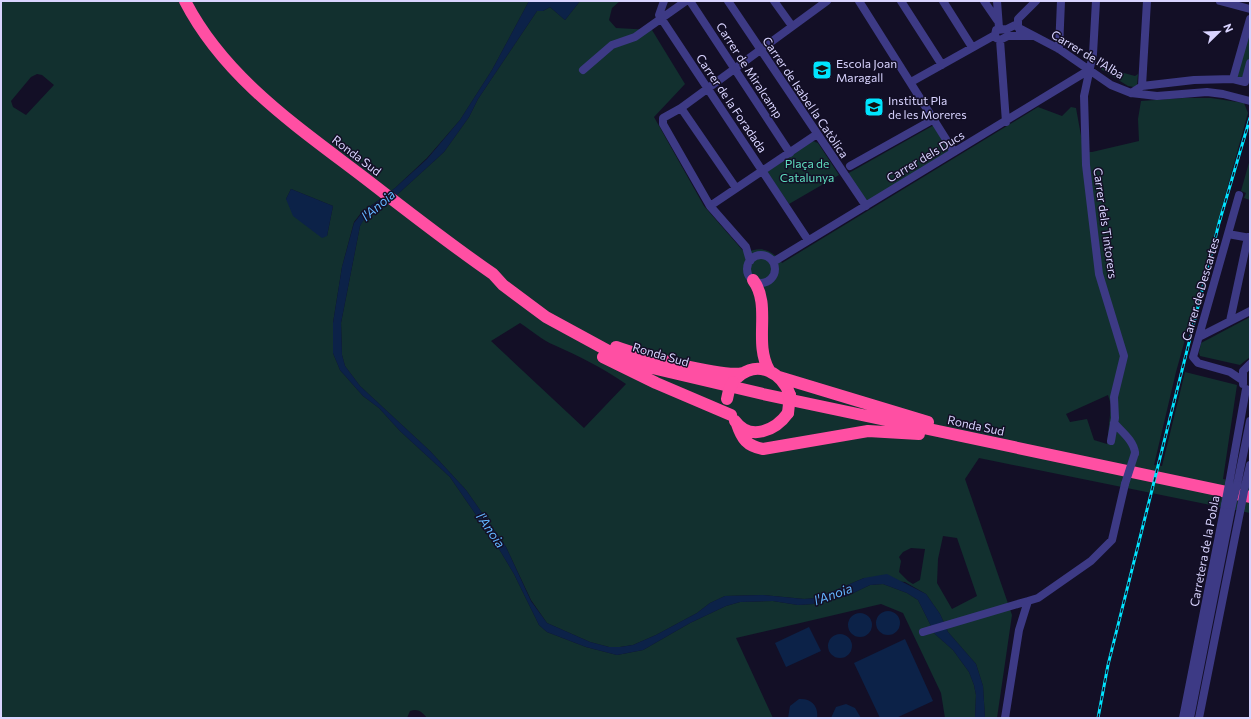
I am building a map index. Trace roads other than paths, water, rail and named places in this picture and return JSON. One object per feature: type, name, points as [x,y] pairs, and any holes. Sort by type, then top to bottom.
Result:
[{"type":"highway","name":"Ronda Sud","points":[[185,1],[192,15],[215,48],[244,82],[321,145],[464,254],[493,274],[504,285],[546,317],[583,339],[614,354],[648,367],[763,394],[976,440],[1240,488]]},
{"type":"highway","points":[[753,280],[758,286],[761,298],[762,350],[760,358],[748,371],[733,382],[728,400],[734,420],[742,438],[747,444],[763,449],[868,432],[913,433],[960,440],[976,440]]},
{"type":"highway","points":[[761,298],[767,282]]},
{"type":"highway","points":[[504,285],[585,334],[618,348],[730,375],[748,371],[774,374],[956,430],[976,440]]},
{"type":"highway","points":[[504,285],[534,314],[614,363],[734,420],[748,430],[768,431],[781,423],[788,413],[790,395],[785,383],[774,374],[762,350]]},
{"type":"street","points":[[662,19],[659,15],[664,1]]},
{"type":"street","points":[[583,70],[612,45],[635,37],[686,1]]},
{"type":"street","name":"Carrer de Miralcamp","points":[[690,1],[790,153]]},
{"type":"street","name":"Carrer de Isabel la Catòlica","points":[[728,1],[866,206]]},
{"type":"street","points":[[774,1],[792,26]]},
{"type":"street","points":[[750,260],[762,255],[770,258],[773,262],[775,271],[774,275],[767,282],[760,283],[753,280],[748,273],[750,260],[746,247],[710,206],[663,124],[663,118],[681,108],[707,87],[760,50],[792,26],[817,4],[827,1]]},
{"type":"street","points":[[859,1],[912,82],[954,152]]},
{"type":"street","points":[[901,1],[942,65]]},
{"type":"street","points":[[943,1],[972,47]]},
{"type":"street","points":[[984,1],[998,31]]},
{"type":"street","points":[[997,1],[998,31],[1006,122]]},
{"type":"street","points":[[1017,36],[1020,32],[1018,19],[1036,1]]},
{"type":"street","points":[[1059,49],[1061,1]]},
{"type":"street","name":"Carrer dels Tintorers","points":[[1096,1],[1093,54],[1084,96],[1086,165],[1099,274],[1124,356],[1114,397],[1114,423],[1111,441]]},
{"type":"street","points":[[1147,1],[1142,86],[1150,96]]},
{"type":"street","points":[[1220,1],[1250,9]]},
{"type":"street","name":"Carrer de la Foradada","points":[[662,19],[808,240]]},
{"type":"street","points":[[1233,79],[1250,19]]},
{"type":"street","points":[[912,82],[998,31],[1015,25],[1019,27]]},
{"type":"street","name":"Carrer de l'Alba","points":[[1019,27],[1059,49],[1111,85],[1131,93],[1150,96],[1207,92],[1223,94],[1250,101]]},
{"type":"street","name":"Carrer de l'Alba","points":[[998,31],[1008,36],[1034,36]]},
{"type":"street","name":"Carrer de l'Alba","points":[[1131,93],[1142,86],[1194,80],[1233,79],[1245,82],[1250,63]]},
{"type":"street","name":"Carrer dels Ducs","points":[[773,262],[1006,122],[1089,70]]},
{"type":"street","points":[[681,108],[736,188]]},
{"type":"street","points":[[850,166],[934,119]]},
{"type":"street","points":[[710,206],[817,134]]},
{"type":"street","name":"Carrer de Descartes","points":[[1239,195],[1193,357],[1198,363],[1230,372],[1242,380]]},
{"type":"street","points":[[1228,234],[1249,237],[1230,321]]},
{"type":"street","points":[[1199,337],[1250,311]]},
{"type":"street","points":[[1248,390],[1242,380],[1243,371],[1250,364]]},
{"type":"street","name":"Carrer de Descartes","points":[[1230,372],[1243,371]]},
{"type":"street","name":"Carretera de la Pobla","points":[[1199,718],[1241,507],[1240,488],[1248,390]]},
{"type":"street","name":"Carretera de la Pobla","points":[[1240,488],[1250,422]]},
{"type":"street","points":[[925,630],[1038,598],[1091,561],[1112,540],[1125,484],[1135,454],[1134,447],[1131,442],[1114,423]]},
{"type":"street","name":"Carretera de la Pobla","points":[[1183,718],[1229,505],[1240,488],[1250,465]]},
{"type":"street","name":"Carretera de la Pobla","points":[[1190,718],[1229,505]]},
{"type":"street","points":[[1005,718],[1019,630],[1028,601]]},
{"type":"water","name":"l'Anoia","points":[[529,1],[580,1],[565,20],[550,7],[543,11],[537,11],[478,99],[469,117],[444,152],[399,193],[363,221],[360,226],[341,323],[342,355],[345,366],[360,386],[430,451],[466,490],[506,547],[531,601],[547,623],[590,642],[609,647],[620,647],[633,645],[656,635],[697,613],[710,603],[725,596],[763,595],[804,599],[817,598],[864,578],[887,574],[926,594],[940,614],[948,632],[976,664],[983,686],[985,718],[975,718],[976,695],[969,672],[953,650],[935,634],[918,600],[907,593],[883,584],[870,585],[847,596],[813,604],[798,605],[773,601],[740,602],[726,606],[690,623],[643,650],[617,655],[586,647],[547,632],[539,625],[514,574],[496,544],[450,477],[400,431],[379,408],[363,396],[340,370],[333,353],[333,323],[342,267],[354,223],[362,213],[395,188],[427,159],[460,120],[492,70]]},
{"type":"water","points":[[291,189],[333,206],[327,236],[322,238],[293,216],[286,199]]},
{"type":"water","points":[[888,611],[897,614],[900,623],[897,632],[888,635],[879,632],[876,623],[879,614]]},
{"type":"water","points":[[860,613],[869,616],[872,625],[869,634],[860,637],[851,634],[848,625],[851,616]]},
{"type":"water","points":[[809,627],[821,651],[786,667],[775,643]]},
{"type":"water","points":[[840,634],[849,637],[852,646],[849,655],[840,658],[831,655],[828,646],[831,637]]},
{"type":"water","points":[[905,639],[933,701],[896,718],[880,718],[854,663]]},
{"type":"water","points":[[799,699],[810,701],[815,706],[817,710],[817,718],[788,718],[790,706]]},
{"type":"water","points":[[846,704],[855,708],[861,718],[831,718],[836,707]]},
{"type":"railway","points":[[1098,718],[1108,665],[1219,223],[1250,118]]},
{"type":"place","name":"Escola Joan Maragall","points":[[822,70]]},
{"type":"place","name":"Institut Pla de les Moreres","points":[[874,107]]},
{"type":"park label","name":"Plaça de Catalunya","points":[[807,170]]}]
